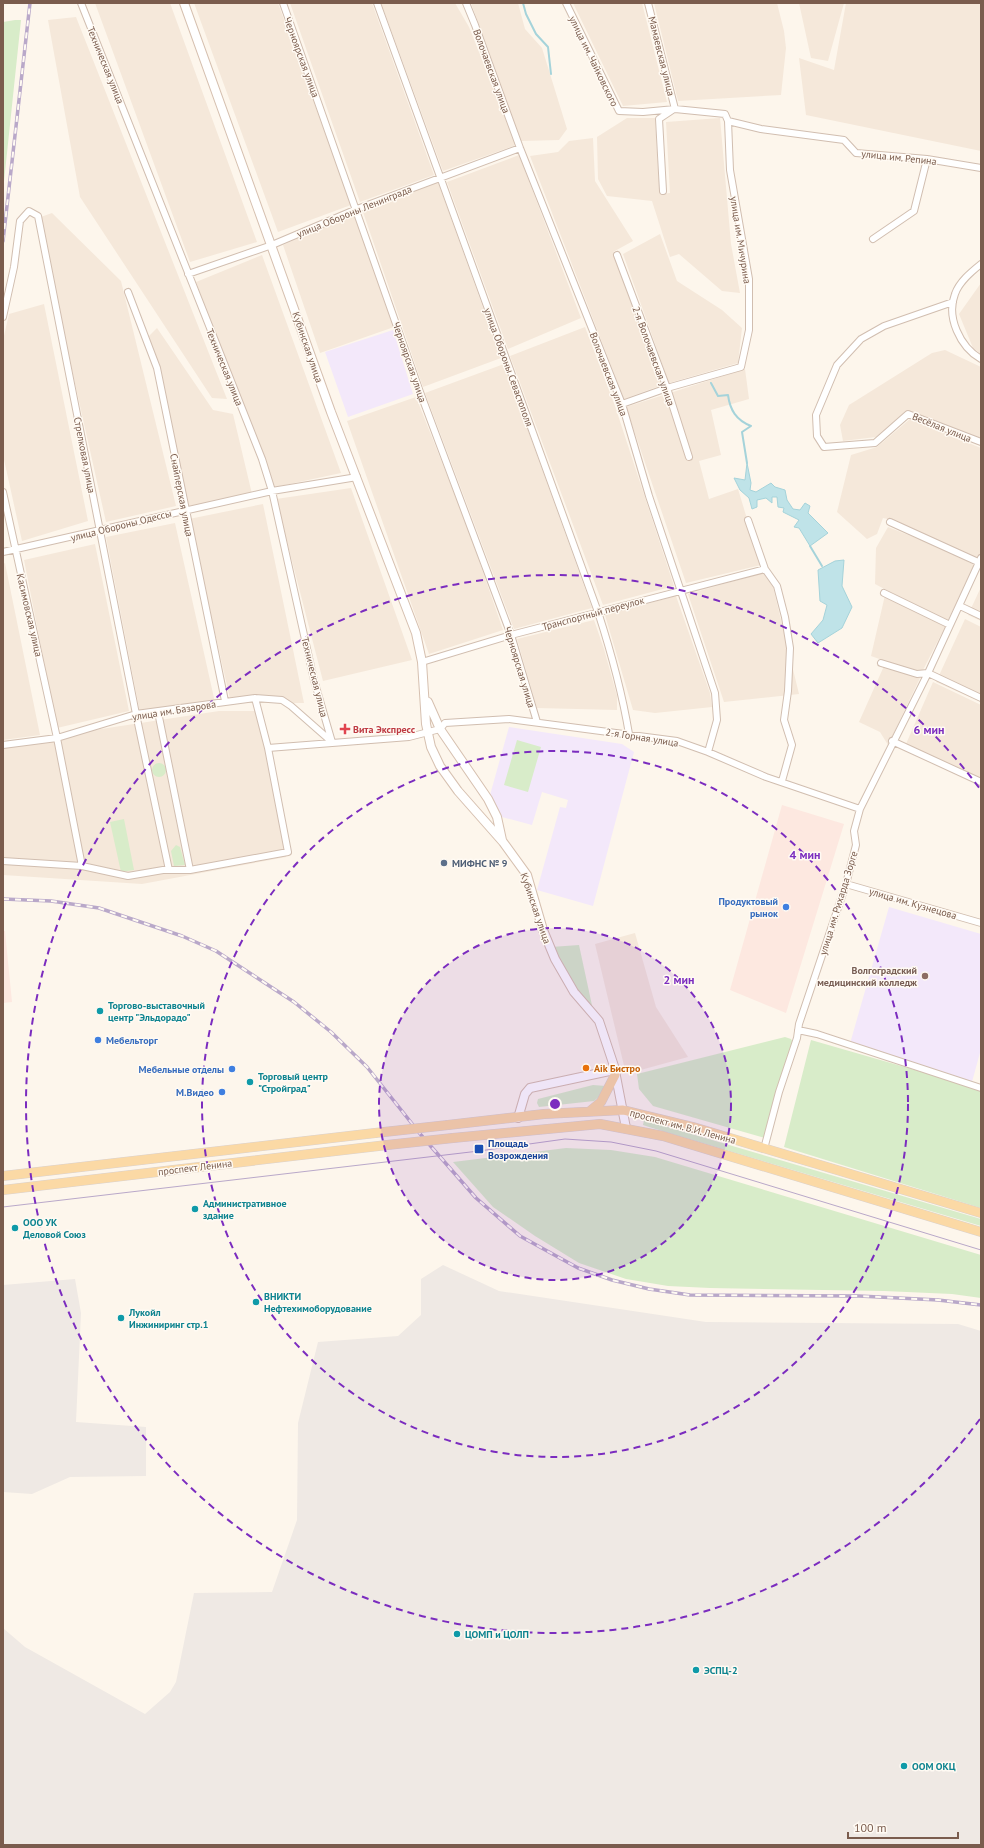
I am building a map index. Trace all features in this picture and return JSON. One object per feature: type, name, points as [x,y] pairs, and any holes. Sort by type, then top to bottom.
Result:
[{"type":"main road","points":[[590,1111],[604,1098],[615,1072]]},
{"type":"main road","name":"проспект им. В.И. Ленина","points":[[375,1133],[590,1111],[623,1110],[693,1127],[981,1213]]},
{"type":"main road","name":"проспект им. В.И. Ленина","points":[[388,1145],[600,1124],[662,1136],[981,1232]]},
{"type":"main road","name":"проспект Ленина","points":[[3,1176],[375,1133]]},
{"type":"main road","name":"проспект Ленина","points":[[3,1190],[388,1145]]},
{"type":"street","name":"Техническая улица","points":[[81,3],[262,460],[272,491],[314,680],[332,742]]},
{"type":"street","name":"Кубинская улица","points":[[184,3],[272,244],[331,412],[416,633],[422,662],[427,732],[431,747],[440,766],[470,805],[503,842],[527,875],[543,930],[559,968],[574,992],[599,1021],[615,1072],[626,1128]]},
{"type":"street","name":"Черноярская улица","points":[[283,3],[357,209],[420,392],[511,635],[537,722]]},
{"type":"street","name":"улица Обороны Севастополя","points":[[377,3],[598,612],[623,698],[630,734]]},
{"type":"street","name":"Волочаевская улица","points":[[466,3],[520,148],[622,404],[715,693],[717,720],[708,752]]},
{"type":"street","name":"улица им. Чайковского","points":[[566,3],[619,111],[644,112],[675,109]]},
{"type":"street","name":"Мамаевская улица","points":[[648,3],[675,109]]},
{"type":"street","name":"улица им. Мичурина","points":[[667,388],[741,367],[748,330],[749,279],[730,170],[728,121],[725,114],[675,109]]},
{"type":"street","points":[[663,192],[659,119],[675,109]]},
{"type":"street","name":"улица им. Репина","points":[[728,121],[762,129],[844,140],[856,153],[927,159],[981,168]]},
{"type":"street","name":"улица Обороны Ленинграда","points":[[188,274],[272,244],[357,209],[520,148]]},
{"type":"street","points":[[874,239],[914,211],[927,159]]},
{"type":"street","name":"Стрелковая улица","points":[[3,317],[14,267],[20,221],[29,211],[38,216],[136,714],[169,870]]},
{"type":"street","name":"2-я Волочаевская улица","points":[[617,255],[667,388],[689,457]]},
{"type":"street","points":[[981,264],[961,283],[955,293],[952,312],[954,325],[961,340],[981,359]]},
{"type":"street","name":"Снайперская улица","points":[[128,292],[157,368],[184,510],[225,701]]},
{"type":"street","name":"Весёлая улица","points":[[953,302],[884,326],[860,339],[836,365],[816,415],[816,436],[824,447],[875,444],[908,414],[981,442]]},
{"type":"street","points":[[622,404],[667,388]]},
{"type":"street","name":"улица Обороны Одессы","points":[[3,552],[272,491],[357,477]]},
{"type":"street","name":"Касимовская улица","points":[[3,492],[57,738],[82,866]]},
{"type":"street","points":[[748,520],[765,569],[777,586],[785,617],[790,648],[788,691],[784,720],[792,745],[782,781]]},
{"type":"street","points":[[890,522],[980,560]]},
{"type":"street","name":"улица им. Рихарда Зорге","points":[[764,1149],[798,1030],[846,884],[856,845],[854,831],[860,809],[892,741],[928,673],[980,560]]},
{"type":"street","name":"Транспортный переулок","points":[[422,662],[511,635],[765,569]]},
{"type":"street","points":[[884,593],[950,625]]},
{"type":"street","points":[[960,606],[981,616]]},
{"type":"street","points":[[881,663],[917,674],[928,673],[981,698]]},
{"type":"street","name":"Кубинская улица","points":[[424,692],[440,729],[488,799],[497,817],[503,842]]},
{"type":"street","points":[[3,861],[82,866],[128,876],[169,870],[190,870],[288,852],[268,748],[256,698]]},
{"type":"street","name":"улица им. Базарова","points":[[3,744],[57,738],[136,714],[256,698],[282,700],[332,742]]},
{"type":"street","points":[[158,712],[190,870]]},
{"type":"street","name":"2-я Горная улица","points":[[427,732],[440,729],[446,723],[473,720],[509,719],[676,741],[860,809]]},
{"type":"street","points":[[268,748],[409,737],[427,732]]},
{"type":"street","points":[[892,741],[981,782]]},
{"type":"street","name":"улица им. Кузнецова","points":[[846,884],[981,922]]},
{"type":"street","points":[[798,1030],[817,1034],[981,1088]]},
{"type":"street","points":[[518,1118],[525,1094],[530,1088],[615,1072]]},
{"type":"shaded area","points":[[95,3],[170,3],[257,242],[190,262]]},
{"type":"shaded area","points":[[194,3],[278,3],[351,205],[278,232]]},
{"type":"shaded area","points":[[290,3],[372,3],[434,175],[360,202]]},
{"type":"shaded area","points":[[381,3],[455,3],[469,27],[516,145],[443,171]]},
{"type":"shaded area","points":[[471,3],[518,3],[525,29],[542,48],[567,129],[559,140],[521,141]]},
{"type":"shaded area","points":[[573,3],[642,3],[667,102],[623,106]]},
{"type":"shaded area","points":[[654,3],[777,3],[784,31],[786,48],[781,95],[678,101]]},
{"type":"shaded area","points":[[799,3],[844,3],[828,61],[811,58]]},
{"type":"shaded area","points":[[846,3],[981,3],[981,151],[806,115],[799,58],[834,70]]},
{"type":"shaded area","points":[[76,17],[227,399],[212,398],[80,197],[48,20]]},
{"type":"shaded area","points":[[627,118],[655,118],[661,194],[670,193],[666,122],[720,118],[731,244],[740,293],[722,291],[679,254],[670,257],[652,201],[607,196],[598,179],[597,137]]},
{"type":"shaded area","points":[[593,138],[595,181],[633,241],[613,252],[662,385],[624,399],[530,156],[558,152],[569,141]]},
{"type":"shaded area","points":[[519,155],[581,318],[508,349],[447,182]]},
{"type":"shaded area","points":[[438,182],[501,358],[423,387],[363,212]]},
{"type":"shaded area","points":[[52,213],[121,281],[176,506],[106,522],[38,218]]},
{"type":"shaded area","points":[[354,214],[394,327],[320,353],[283,245]]},
{"type":"shaded area","points":[[660,234],[677,281],[722,310],[742,328],[738,363],[669,383],[623,254]]},
{"type":"shaded area","points":[[262,255],[341,473],[271,488],[196,282]]},
{"type":"shaded area","points":[[981,283],[981,354],[973,348],[959,314]]},
{"type":"shaded area","points":[[44,304],[88,521],[22,541],[3,455],[3,340],[9,314]]},
{"type":"shaded area","points":[[585,327],[615,406],[674,586],[603,605],[510,356]]},
{"type":"shaded area","points":[[157,328],[213,410],[233,414],[252,494],[189,506],[149,336]]},
{"type":"shaded area","points":[[393,330],[413,394],[348,417],[325,352]]},
{"type":"shaded area","points":[[945,350],[981,367],[981,443],[909,411],[876,437],[843,441],[840,425],[849,405],[932,353]]},
{"type":"shaded area","points":[[504,364],[592,608],[514,629],[425,393]]},
{"type":"shaded area","points":[[745,369],[749,399],[711,410],[721,455],[699,461],[709,499],[738,489],[761,565],[686,583],[626,407]]},
{"type":"shaded area","points":[[416,397],[466,523],[503,630],[429,654],[347,421]]},
{"type":"shaded area","points":[[910,419],[981,448],[981,552],[977,559],[893,520],[883,518],[877,534],[867,539],[837,512],[851,455],[877,447]]},
{"type":"shaded area","points":[[351,488],[412,660],[323,681],[276,499]]},
{"type":"shaded area","points":[[263,504],[304,703],[231,703],[189,519]]},
{"type":"shaded area","points":[[175,523],[216,707],[140,713],[106,537]]},
{"type":"shaded area","points":[[888,527],[939,547],[974,565],[947,622],[875,584],[876,548]]},
{"type":"shaded area","points":[[95,544],[129,711],[57,728],[24,560]]},
{"type":"shaded area","points":[[5,563],[40,735],[3,740],[3,564]]},
{"type":"shaded area","points":[[763,573],[773,587],[799,694],[724,702],[688,594]]},
{"type":"shaded area","points":[[981,587],[981,621],[968,615]]},
{"type":"shaded area","points":[[885,595],[946,625],[921,674],[871,656]]},
{"type":"shaded area","points":[[676,596],[710,693],[712,707],[655,713],[633,710],[605,615]]},
{"type":"shaded area","points":[[965,619],[981,627],[981,702],[936,682]]},
{"type":"shaded area","points":[[594,620],[617,696],[617,710],[537,708],[517,639]]},
{"type":"shaded area","points":[[884,666],[920,678],[888,745],[880,732],[859,722]]},
{"type":"shaded area","points":[[933,682],[981,705],[981,780],[906,744]]},
{"type":"shaded area","points":[[219,711],[258,711],[286,857],[142,884],[3,875],[3,744]]},
{"type":"shaded area","points":[[509,727],[622,744],[634,752],[593,906],[537,890],[560,807],[566,808],[568,800],[542,792],[532,825],[502,817],[490,795]]},
{"type":"shaded area","name":"Продуктовый рынок","points":[[782,805],[844,824],[786,1013],[730,990]]},
{"type":"shaded area","points":[[889,907],[981,934],[981,1049],[972,1082],[849,1047]]},
{"type":"shaded area","points":[[3,931],[5,931],[12,1002],[3,1003]]},
{"type":"shaded area","points":[[635,933],[656,1007],[688,1057],[626,1074],[595,944]]},
{"type":"shaded area","points":[[443,1265],[499,1291],[706,1322],[958,1324],[981,1331],[981,1845],[3,1845],[3,1628],[25,1647],[145,1714],[170,1692],[176,1682],[194,1593],[272,1592],[297,1520],[298,1423],[318,1342],[398,1336],[421,1315],[421,1279]]},
{"type":"shaded area","points":[[75,1279],[81,1313],[76,1422],[146,1427],[146,1476],[70,1477],[32,1494],[3,1492],[3,1285]]},
{"type":"green space","points":[[21,20],[3,191],[3,22]]},
{"type":"green space","points":[[517,740],[541,747],[528,792],[504,785]]},
{"type":"green space","points":[[159,763],[164,765],[166,770],[164,775],[159,777],[154,775],[152,770],[154,765]]},
{"type":"green space","points":[[124,819],[134,870],[121,872],[110,822]]},
{"type":"green space","points":[[176,845],[180,847],[185,865],[174,866],[171,851]]},
{"type":"green space","points":[[579,945],[593,1010],[576,992],[551,947]]},
{"type":"green space","points":[[785,1037],[791,1039],[795,1046],[794,1056],[765,1138],[653,1106],[639,1089],[637,1074]]},
{"type":"green space","points":[[811,1040],[981,1089],[981,1208],[784,1147]]},
{"type":"green space","points":[[593,1085],[606,1086],[601,1095],[594,1101],[539,1107],[537,1103],[538,1099]]},
{"type":"green space","points":[[644,1120],[981,1219],[981,1226],[649,1127],[643,1125]]},
{"type":"green space","points":[[566,1148],[611,1150],[655,1157],[981,1255],[981,1298],[952,1294],[884,1291],[668,1286],[626,1279],[579,1263],[535,1236],[493,1207],[453,1162]]},
{"type":"water","points":[[747,463],[751,483],[750,490],[756,492],[771,483],[775,487],[785,490],[787,500],[793,509],[800,510],[805,503],[810,506],[808,513],[828,533],[810,546],[799,528],[794,527],[799,520],[783,512],[784,508],[778,507],[777,497],[772,497],[772,503],[766,498],[757,500],[757,507],[752,509],[749,498],[740,490],[734,478],[745,480]]},
{"type":"water","points":[[844,560],[842,586],[852,607],[842,628],[818,643],[811,634],[823,620],[827,605],[820,601],[818,570],[835,561]]},
{"type":"waterway","points":[[523,3],[526,14],[536,34],[548,47],[551,74]]},
{"type":"waterway","points":[[711,383],[718,396],[728,395],[732,410],[741,421],[751,426],[742,432],[747,463]]},
{"type":"waterway","points":[[810,546],[822,566]]},
{"type":"tram line","points":[[3,1207],[479,1151],[565,1139],[611,1142],[656,1151],[981,1250]]},
{"type":"railway","points":[[3,241],[30,3]]},
{"type":"railway","points":[[3,899],[51,901],[99,908],[182,936],[216,951],[294,1002],[331,1032],[367,1067],[421,1135],[476,1198],[520,1236],[578,1268],[612,1280],[649,1289],[690,1295],[859,1296],[938,1300],[981,1305]]},
{"type":"place","name":"Вита Экспресс","points":[[345,729]]},
{"type":"place","name":"МИФНС № 9","points":[[444,863]]},
{"type":"place","name":"Продуктовый рынок","points":[[786,907]]},
{"type":"place","name":"Волгоградский медицинский колледж","points":[[925,976]]},
{"type":"place","name":"Торгово-выставочный центр \"Эльдорадо\"","points":[[100,1011]]},
{"type":"place","name":"Мебельторг","points":[[98,1040]]},
{"type":"place","name":"Aik Бистро","points":[[586,1068]]},
{"type":"place","name":"Мебельные отделы","points":[[232,1069]]},
{"type":"place","name":"Торговый центр \"Стройград\"","points":[[250,1082]]},
{"type":"place","name":"М.Видео","points":[[222,1092]]},
{"type":"place","name":"Площадь Возрождения","points":[[479,1149]]},
{"type":"place","name":"Административное здание","points":[[195,1209]]},
{"type":"place","name":"ООО УК Деловой Союз","points":[[15,1228]]},
{"type":"place","name":"ВНИКТИ Нефтехимоборудование","points":[[256,1302]]},
{"type":"place","name":"Лукойл Инжиниринг стр.1","points":[[121,1318]]},
{"type":"place","name":"ЦОМП и ЦОЛП","points":[[457,1634]]},
{"type":"place","name":"ЭСПЦ-2","points":[[696,1670]]},
{"type":"place","name":"ООМ ОКЦ","points":[[904,1766]]}]
